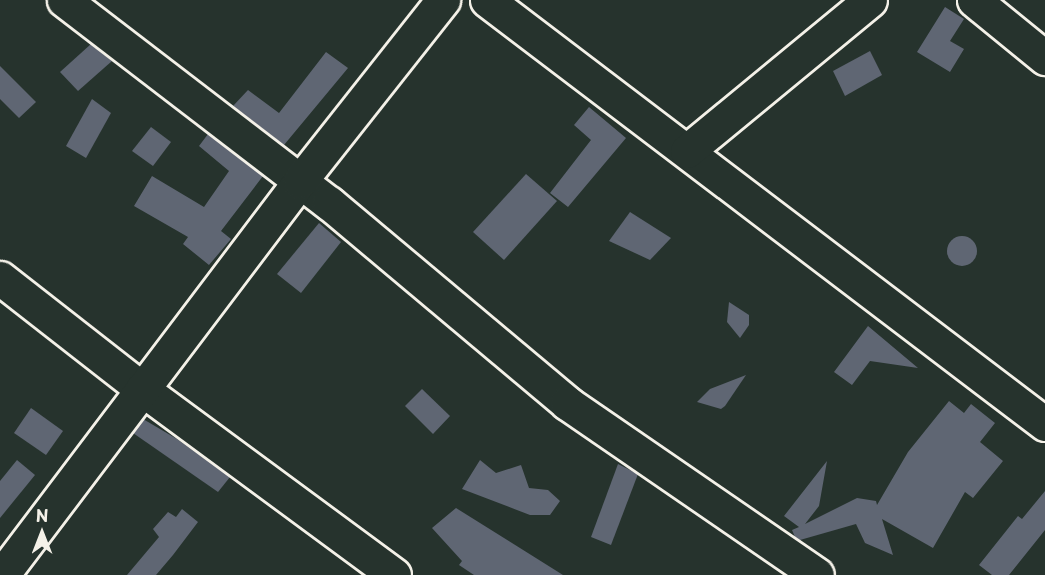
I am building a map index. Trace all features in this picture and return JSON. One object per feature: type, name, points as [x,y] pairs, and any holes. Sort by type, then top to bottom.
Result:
[{"type":"street","points":[[63,0],[300,181],[567,403],[817,575]]},
{"type":"street","points":[[2,575],[300,181],[443,0]]},
{"type":"street","points":[[487,0],[1045,424]]},
{"type":"street","points":[[687,151],[870,0]]},
{"type":"street","points":[[975,0],[1045,58]]},
{"type":"street","points":[[0,278],[142,389],[394,575]]},
{"type":"building","points":[[945,7],[964,19],[950,41],[964,49],[950,72],[917,52]]},
{"type":"building","points":[[91,44],[112,61],[78,91],[60,72]]},
{"type":"building","points":[[870,51],[882,75],[845,96],[833,71]]},
{"type":"building","points":[[326,52],[348,68],[284,145],[233,106],[248,90],[279,113]]},
{"type":"building","points":[[0,66],[36,102],[19,118],[0,99]]},
{"type":"building","points":[[92,99],[111,113],[86,158],[66,146]]},
{"type":"building","points":[[589,107],[626,138],[568,207],[550,193],[591,140],[574,125]]},
{"type":"building","points":[[151,127],[171,142],[153,166],[132,151]]},
{"type":"building","points":[[208,134],[263,176],[221,231],[231,239],[209,265],[183,244],[188,237],[134,206],[152,176],[204,207],[229,171],[199,146]]},
{"type":"building","points":[[526,174],[557,201],[504,260],[473,232]]},
{"type":"building","points":[[630,212],[671,238],[650,260],[609,241]]},
{"type":"building","points":[[319,223],[341,242],[301,293],[277,274]]},
{"type":"building","points":[[962,236],[973,240],[977,251],[973,262],[962,266],[951,262],[947,251],[951,240]]},
{"type":"building","points":[[729,302],[749,315],[749,325],[740,338],[727,322]]},
{"type":"building","points":[[868,326],[918,368],[870,361],[852,385],[834,372]]},
{"type":"building","points":[[746,375],[721,409],[697,402],[710,389]]},
{"type":"building","points":[[422,389],[450,416],[433,434],[405,406]]},
{"type":"building","points":[[949,401],[964,413],[971,404],[995,423],[980,442],[1003,461],[973,498],[965,492],[933,548],[882,519],[893,555],[865,543],[856,524],[800,540],[795,537],[792,530],[799,527],[784,516],[827,461],[819,506],[805,524],[857,498],[876,501],[877,505],[908,452]]},
{"type":"building","points":[[31,408],[63,431],[46,455],[14,433]]},
{"type":"building","points":[[143,419],[177,439],[230,477],[218,492],[133,433]]},
{"type":"building","points":[[17,460],[35,475],[0,518],[0,481]]},
{"type":"building","points":[[480,460],[496,473],[521,465],[529,488],[548,490],[560,501],[550,515],[530,515],[462,489]]},
{"type":"building","points":[[618,464],[638,474],[611,545],[591,537]]},
{"type":"building","points":[[1045,491],[1045,530],[1009,575],[992,575],[979,565],[1018,516],[1022,519]]},
{"type":"building","points":[[456,508],[563,575],[474,575],[459,565],[462,561],[432,528]]},
{"type":"building","points":[[182,509],[198,522],[173,555],[156,575],[127,575],[159,537],[153,529],[168,512],[176,517]]}]
